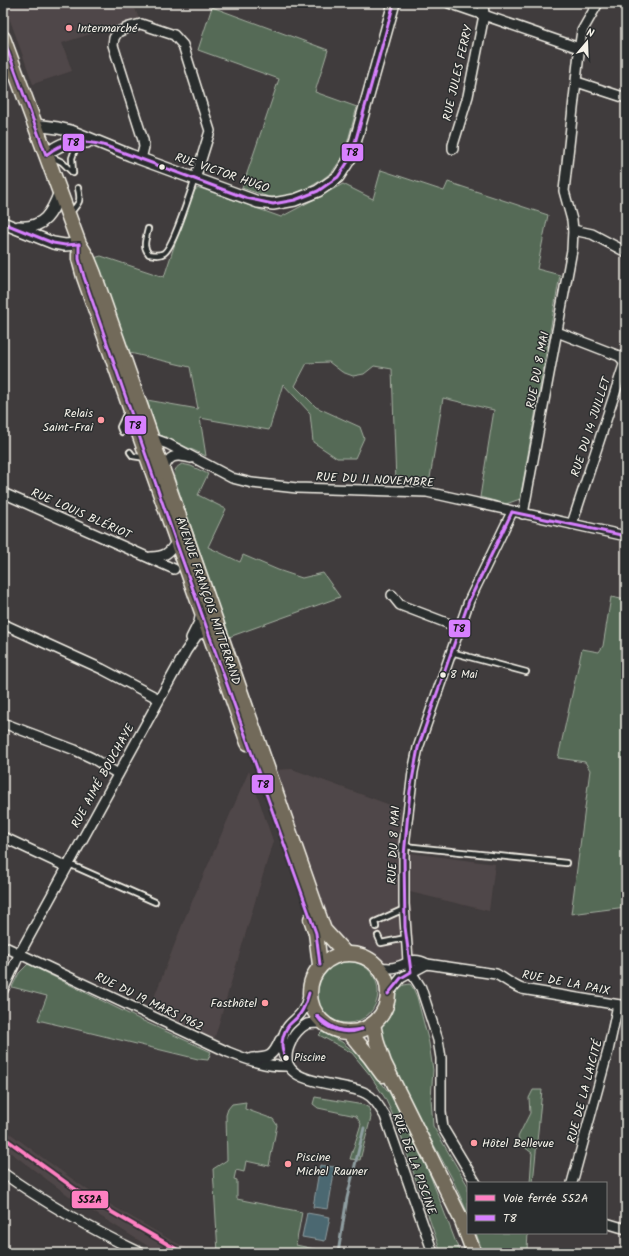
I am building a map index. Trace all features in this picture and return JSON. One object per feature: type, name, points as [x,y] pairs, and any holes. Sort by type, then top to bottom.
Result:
[{"type":"main road","name":"AVENUE FRANÇOIS MITTERRAND","points":[[3,38],[79,244],[87,257],[94,274],[324,930],[345,953]]},
{"type":"main road","name":"AVENUE FRANÇOIS MITTERRAND","points":[[79,244],[78,259],[176,542],[316,933],[320,965]]},
{"type":"main road","points":[[345,953],[358,954],[370,959],[380,968],[386,980],[388,994],[386,1005],[381,1016],[373,1024],[362,1030],[348,1032],[330,1028],[323,1023],[315,1014],[310,1004],[309,993],[312,978],[320,965],[327,959],[345,953]]},
{"type":"main road","points":[[373,1024],[377,1043],[384,1063],[462,1221],[474,1253]]},
{"type":"main road","points":[[348,1032],[370,1057],[401,1100]]},
{"type":"street","name":"RUE VICTOR HUGO","points":[[36,125],[58,128],[79,138],[103,144],[246,198],[273,204],[295,200],[318,191],[338,177],[351,157],[394,3]]},
{"type":"street","points":[[449,3],[579,48]]},
{"type":"street","name":"RUE JULES FERRY","points":[[454,149],[453,145],[468,96],[484,15],[483,3]]},
{"type":"street","name":"RUE DU 8 MAI","points":[[523,514],[572,250],[574,230],[564,191],[577,82],[579,48],[582,31],[598,3]]},
{"type":"street","points":[[141,159],[144,147],[143,140],[113,45],[114,38],[118,32],[141,24],[174,35],[179,40],[186,53],[210,131],[194,179]]},
{"type":"street","points":[[577,82],[626,98]]},
{"type":"street","name":"RUE VICTOR HUGO","points":[[46,155],[54,148],[79,138]]},
{"type":"street","points":[[8,224],[25,228],[38,225],[49,216],[60,192]]},
{"type":"street","points":[[8,224],[53,243],[65,245],[79,244]]},
{"type":"street","points":[[574,230],[592,234],[626,252]]},
{"type":"street","name":"RUE DU 14 JUILLET","points":[[558,332],[619,356],[623,360],[624,365],[572,524]]},
{"type":"street","name":"RUE DU 11 NOVEMBRE","points":[[152,441],[157,440],[174,447],[232,478],[252,483],[297,488],[427,492],[626,536]]},
{"type":"street","points":[[163,472],[167,460],[170,458],[178,456],[196,459]]},
{"type":"street","name":"RUE LOUIS BLÉRIOT","points":[[3,493],[174,569]]},
{"type":"street","name":"RUE DU 8 MAI","points":[[475,1182],[443,1128],[440,1112],[441,1058],[438,1040],[421,988],[408,961],[404,909],[404,846],[412,778],[418,748],[469,601],[512,512]]},
{"type":"street","points":[[148,557],[159,557],[168,554],[173,549],[176,542]]},
{"type":"street","points":[[392,595],[400,605],[460,628]]},
{"type":"street","points":[[186,651],[189,641],[199,622],[201,611]]},
{"type":"street","points":[[3,624],[102,669],[160,699]]},
{"type":"street","name":"RUE AIMÉ BOUCHAYE","points":[[3,990],[20,953],[186,651],[197,635],[208,631]]},
{"type":"street","points":[[3,723],[76,750],[118,774]]},
{"type":"street","points":[[3,837],[68,866]]},
{"type":"street","name":"RUE DU 19 MARS 1962","points":[[3,946],[228,1052],[265,1064],[278,1066],[288,1062]]},
{"type":"street","name":"RUE DE LA PAIX","points":[[408,961],[420,960],[427,964],[496,974],[522,989],[622,1006]]},
{"type":"street","points":[[380,968],[394,968],[408,961]]},
{"type":"street","points":[[388,994],[401,978],[427,964]]},
{"type":"street","points":[[228,1052],[253,1058],[265,1058],[273,1054],[283,1034],[304,1008],[309,993]]},
{"type":"street","name":"RUE DE LA LAICITÉ","points":[[572,1182],[608,1051],[622,1006]]},
{"type":"street","points":[[288,1062],[292,1038],[297,1032],[307,1024],[323,1023]]},
{"type":"street","points":[[283,1034],[281,1047],[282,1054],[288,1062]]},
{"type":"street","name":"RUE DE LA PISCINE","points":[[288,1062],[292,1070],[303,1077],[326,1084],[352,1088],[364,1092],[374,1098],[385,1116],[433,1253]]},
{"type":"street","points":[[3,1174],[29,1192],[74,1218],[141,1253]]},
{"type":"street","points":[[607,1223],[626,1229]]},
{"type":"lane","points":[[46,155],[62,162],[73,172],[72,158],[79,138]]},
{"type":"lane","points":[[148,229],[144,246],[149,254],[160,255],[166,252],[172,240],[194,179]]},
{"type":"lane","points":[[68,215],[79,203],[80,198],[78,188]]},
{"type":"lane","points":[[122,432],[120,427],[129,407]]},
{"type":"lane","points":[[130,452],[133,456],[147,458]]},
{"type":"lane","points":[[451,652],[526,672]]},
{"type":"lane","points":[[404,846],[566,863]]},
{"type":"lane","points":[[68,866],[155,902]]},
{"type":"lane","points":[[376,927],[375,922],[404,909]]},
{"type":"lane","points":[[378,936],[381,943],[406,938]]},
{"type":"shaded area","points":[[4,3],[133,3],[139,19],[62,43],[72,71],[33,84]]},
{"type":"shaded area","points":[[292,769],[412,813],[410,853],[495,864],[489,911],[410,892],[414,946],[417,961],[396,964],[382,963],[368,948],[352,945],[337,936],[328,921],[275,770]]},
{"type":"shaded area","points":[[249,771],[273,841],[214,1040],[150,1008],[184,920]]},
{"type":"shaded area","points":[[3,1128],[96,1196],[169,1239],[196,1253],[159,1253],[76,1201],[3,1147]]},
{"type":"green space","points":[[212,7],[328,50],[315,92],[357,107],[344,155],[332,172],[303,191],[286,197],[269,197],[242,188],[279,79],[198,50]]},
{"type":"green space","points":[[381,170],[444,191],[448,182],[548,215],[537,269],[560,275],[520,499],[506,504],[480,497],[494,410],[443,398],[429,484],[421,482],[396,483],[392,369],[374,366],[364,374],[353,376],[342,372],[329,362],[307,363],[295,386],[316,407],[360,427],[364,438],[355,458],[337,458],[313,442],[310,413],[283,384],[269,430],[200,418],[206,456],[158,434],[147,400],[198,409],[190,367],[130,353],[94,258],[101,256],[164,277],[191,195],[196,189],[200,188],[281,217],[343,184],[373,199]]},
{"type":"green space","points":[[182,464],[191,466],[208,474],[198,495],[226,509],[208,547],[240,562],[243,555],[278,570],[302,578],[323,573],[340,597],[229,637],[174,477],[174,472],[178,466]]},
{"type":"green space","points":[[611,597],[626,600],[626,907],[571,914],[590,770],[585,762],[558,758],[582,649],[599,652],[603,646]]},
{"type":"green space","points":[[341,961],[353,961],[369,970],[376,980],[378,992],[376,1004],[369,1014],[353,1023],[341,1023],[330,1018],[321,1009],[316,998],[316,986],[321,975],[330,966]]},
{"type":"green space","points":[[28,964],[141,1020],[211,1052],[208,1060],[198,1059],[38,1020],[47,996],[12,987],[19,973]]},
{"type":"green space","points":[[410,984],[417,997],[429,1043],[433,1070],[431,1098],[433,1126],[467,1184],[467,1212],[452,1178],[401,1085],[380,1041],[381,1024],[397,990],[404,985]]},
{"type":"green space","points":[[322,1032],[342,1042],[365,1061],[390,1094],[425,1162],[460,1253],[441,1253],[397,1124],[385,1098],[370,1075],[352,1053],[319,1035]]},
{"type":"green space","points":[[533,1090],[542,1090],[533,1182],[530,1182],[532,1153],[523,1146],[518,1137],[530,1113],[529,1098]]},
{"type":"green space","points":[[315,1097],[364,1105],[369,1108],[371,1117],[360,1160],[350,1159],[361,1124],[356,1116],[318,1108],[313,1104]]},
{"type":"green space","points":[[246,1102],[245,1109],[273,1119],[277,1125],[269,1166],[246,1161],[244,1172],[236,1170],[234,1179],[237,1180],[237,1199],[302,1212],[296,1245],[333,1253],[218,1253],[213,1169],[227,1160],[226,1115],[228,1109],[232,1104]]},
{"type":"green space","points":[[476,1234],[528,1234],[527,1250],[521,1253],[483,1253]]},
{"type":"water","points":[[320,1165],[335,1167],[328,1209],[313,1207]]},
{"type":"water","points":[[307,1213],[330,1217],[325,1241],[302,1237]]},
{"type":"waterway","points":[[338,1253],[347,1198],[364,1128]]},
{"type":"rail line","name":"552A","points":[[3,1137],[89,1199],[183,1253]]},
{"type":"transit line","name":"T8","points":[[3,38],[46,155],[66,143],[87,142],[103,145],[246,198],[273,204],[295,200],[318,191],[338,177],[351,157],[394,3]]},
{"type":"transit line","name":"T8","points":[[3,223],[53,243],[65,245],[79,244]]},
{"type":"transit line","name":"T8","points":[[79,244],[79,259],[84,277],[176,542],[316,933],[320,965]]},
{"type":"transit line","name":"T8","points":[[512,512],[626,536]]},
{"type":"transit line","name":"T8","points":[[388,994],[401,978],[411,972],[405,927],[404,856],[410,791],[418,748],[469,601],[512,512]]},
{"type":"transit line","name":"T8","points":[[286,1058],[282,1046],[283,1037],[289,1025],[302,1011],[309,993]]},
{"type":"transit line","name":"T8","points":[[317,1016],[338,1029],[348,1031],[362,1029]]},
{"type":"transit line","name":"T8","points":[[317,1016],[326,1025],[337,1030],[349,1032],[362,1029]]},
{"type":"place","name":"Intermarché","points":[[69,28]]},
{"type":"place","name":"Relais Saint-Frai","points":[[101,420]]},
{"type":"place","name":"8 Mai","points":[[443,675]]},
{"type":"place","name":"Fasthôtel","points":[[265,1003]]},
{"type":"place","name":"Piscine","points":[[286,1058]]},
{"type":"place","name":"Hôtel Bellevue","points":[[474,1143]]},
{"type":"place","name":"Piscine Michel Rauner","points":[[288,1164]]}]
